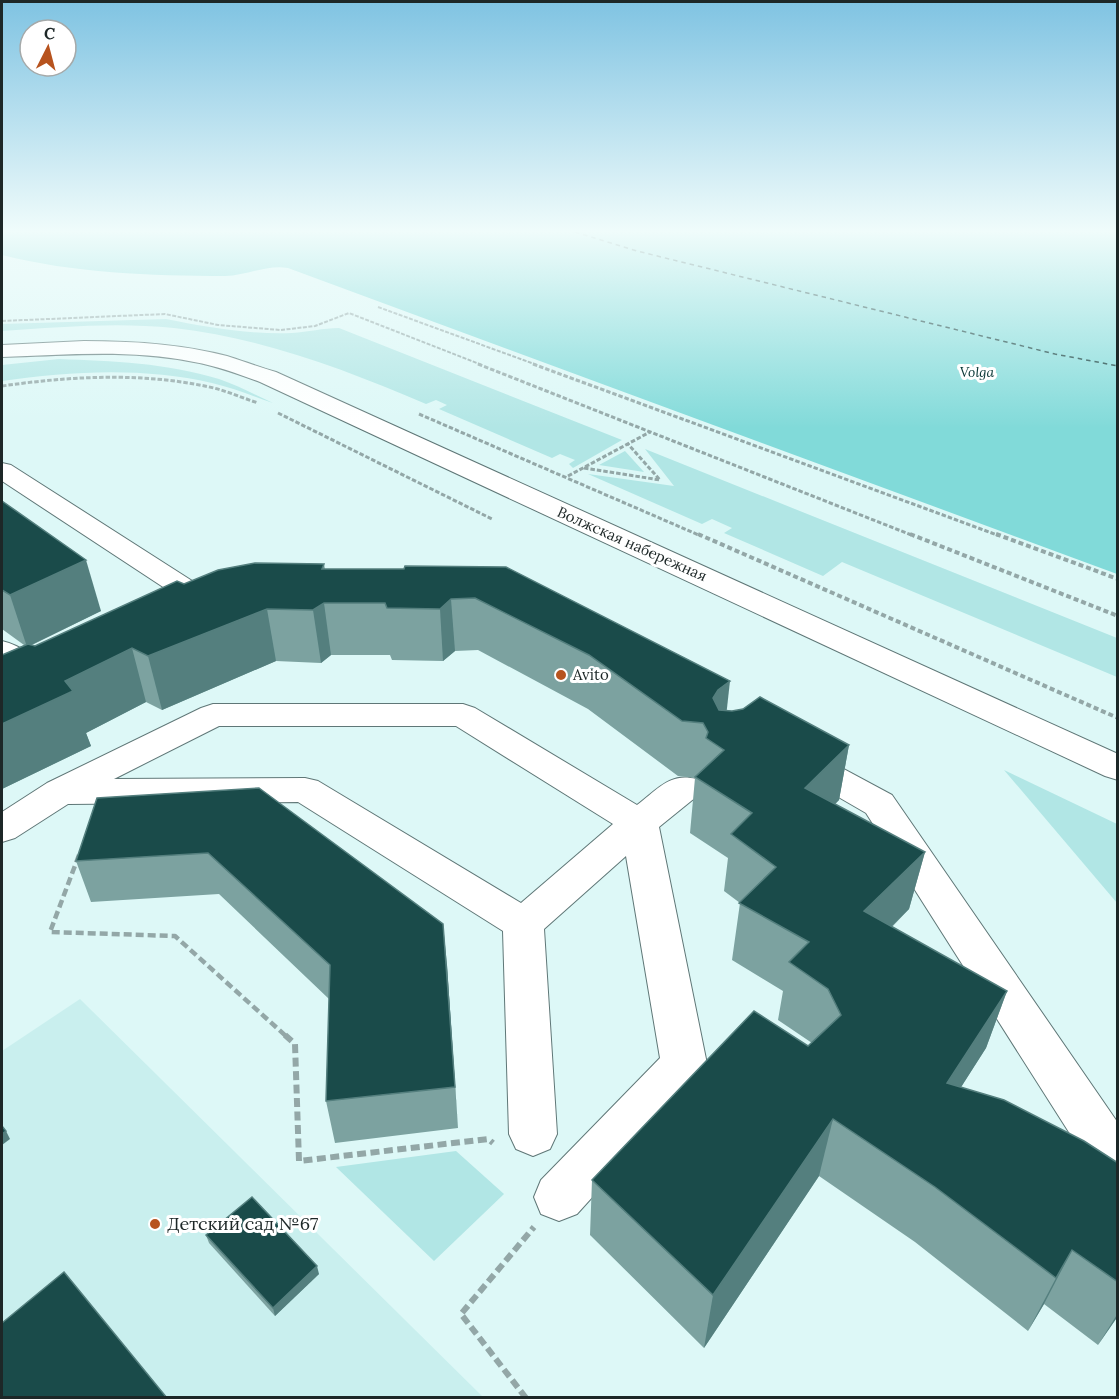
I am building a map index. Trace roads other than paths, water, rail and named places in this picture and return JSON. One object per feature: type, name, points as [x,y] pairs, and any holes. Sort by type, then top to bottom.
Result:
[{"type":"street","name":"Волжская набережная","points":[[2,351],[97,346],[138,348],[182,353],[221,362],[268,377],[1118,768]]},
{"type":"street","points":[[2,470],[205,602]]},
{"type":"street","points":[[174,616],[205,602],[240,602]]},
{"type":"street","points":[[2,650],[51,674],[11,692]]},
{"type":"street","points":[[2,829],[60,792],[213,715],[463,714],[639,823],[684,1064],[559,1197]]},
{"type":"street","points":[[771,744],[879,804],[1118,1165]]},
{"type":"street","points":[[514,1140],[523,924],[682,788]]},
{"type":"street","points":[[60,792],[305,790],[523,924]]},
{"type":"water","name":"Volga","points":[[367,297],[1117,297],[1117,574]]},
{"type":"place","name":"Avito","points":[[561,675]]},
{"type":"place","name":"Детский сад №67","points":[[155,1224]]}]
